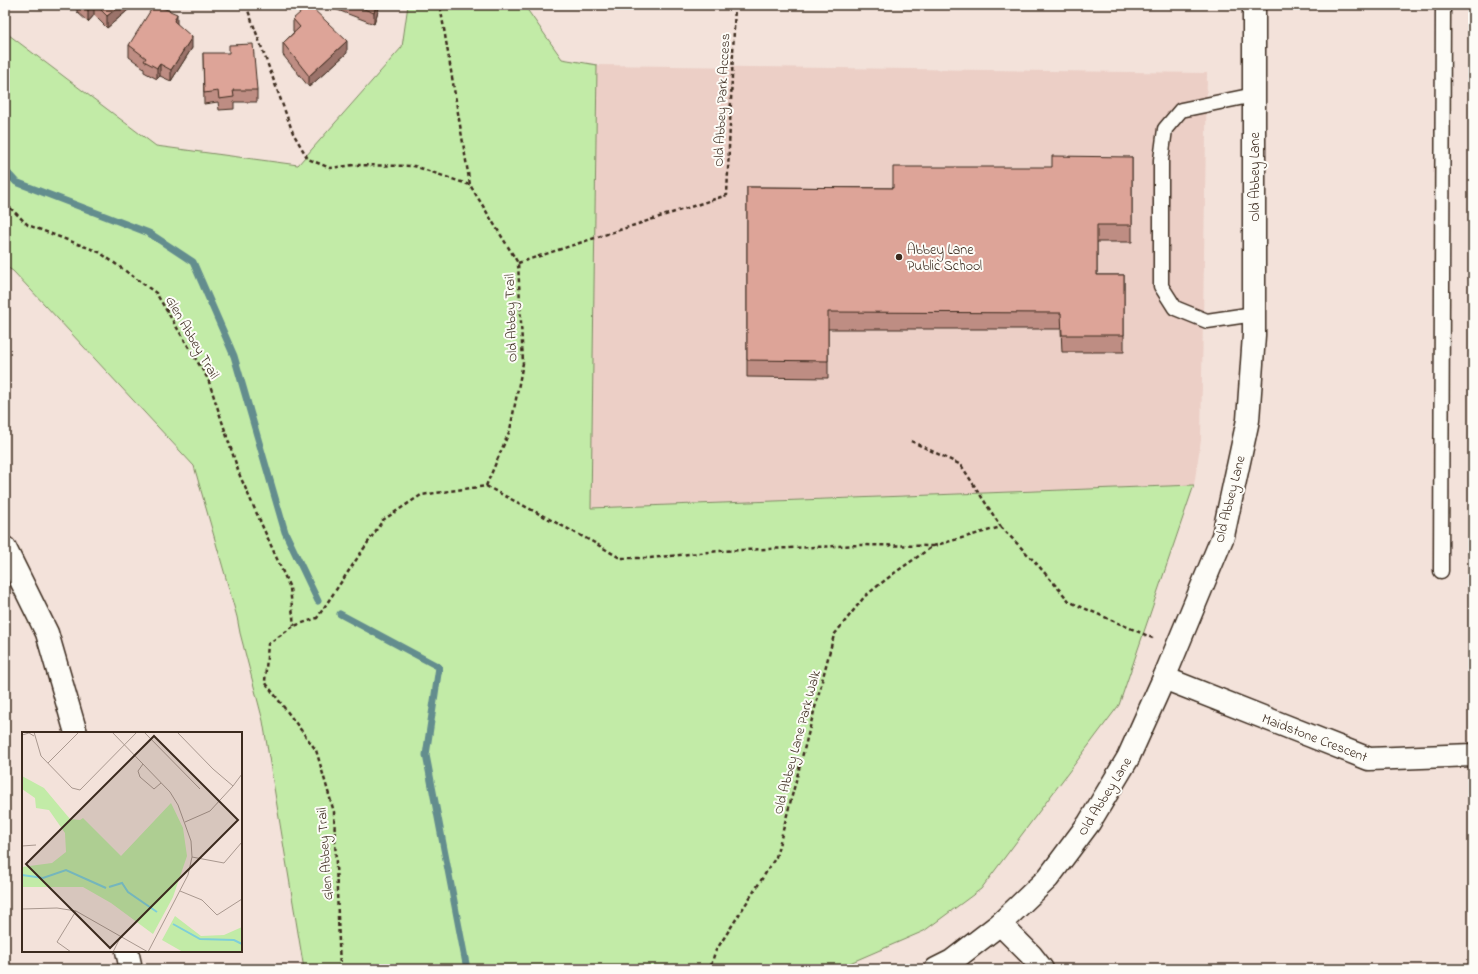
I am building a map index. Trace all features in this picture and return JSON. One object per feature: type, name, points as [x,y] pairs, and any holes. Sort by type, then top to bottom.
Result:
[{"type":"street","name":"Old Abbey Lane","points":[[936,969],[952,961],[1000,924],[1048,878],[1089,823],[1128,758],[1177,648],[1223,536],[1248,420],[1254,335],[1254,5]]},
{"type":"street","points":[[8,560],[47,633],[76,732]]},
{"type":"street","name":"Maidstone Crescent","points":[[1164,678],[1369,759],[1473,755]]},
{"type":"street","points":[[1000,924],[1031,955],[1042,969]]},
{"type":"lane","points":[[1441,571],[1443,5]]},
{"type":"lane","points":[[1254,95],[1181,110],[1165,129],[1161,160],[1161,286],[1175,308],[1207,321],[1254,314]]},
{"type":"path","points":[[246,5],[293,133],[308,159],[330,168],[354,165],[414,166],[470,185]]},
{"type":"path","name":"Old Abbey Trail","points":[[440,5],[470,185],[518,263],[523,363],[510,430],[486,486]]},
{"type":"path","name":"Old Abbey Park Access","points":[[726,195],[735,5]]},
{"type":"path","name":"Old Abbey Trail","points":[[518,263],[726,195]]},
{"type":"path","name":"Glen Abbey Trail","points":[[5,203],[28,225],[99,252],[156,293],[208,379],[240,476],[290,588],[294,626]]},
{"type":"path","points":[[911,441],[961,465],[1001,527],[1036,562],[1070,602],[1177,648]]},
{"type":"path","name":"Glen Abbey Trail","points":[[340,969],[334,812],[316,750],[265,682],[268,644],[294,626],[317,618],[338,589],[383,520],[421,495],[486,486]]},
{"type":"path","name":"Old Abbey Lane Park Walk","points":[[486,486],[620,558],[650,558],[719,551],[861,545],[933,546],[1001,527]]},
{"type":"path","name":"Old Abbey Lane Park Walk","points":[[710,969],[715,952],[776,857],[834,635],[865,596],[933,546]]},
{"type":"shaded area","name":"Abbey Lane Public School","points":[[597,65],[1207,73],[1201,440],[1194,485],[591,508]]},
{"type":"green space","points":[[408,5],[524,5],[562,59],[597,65],[591,508],[1194,485],[1119,705],[981,889],[924,931],[836,969],[304,969],[263,721],[237,617],[194,466],[13,271],[5,266],[5,32],[156,146],[298,165],[402,47]]},
{"type":"building","points":[[82,5],[93,5],[88,11]]},
{"type":"building","points":[[96,5],[121,5],[107,16]]},
{"type":"building","points":[[154,5],[177,14],[174,21],[192,37],[171,70],[160,64],[157,68],[144,61],[146,58],[129,45]]},
{"type":"building","points":[[309,5],[347,41],[309,76],[283,43],[300,27],[293,19]]},
{"type":"building","points":[[354,5],[376,5],[374,13]]},
{"type":"building","points":[[253,44],[257,90],[233,90],[234,97],[219,99],[218,91],[204,93],[203,53],[229,53],[229,45]]},
{"type":"building","points":[[1052,156],[1132,157],[1132,225],[1097,225],[1097,275],[1124,275],[1124,335],[1062,335],[1061,313],[828,312],[828,361],[747,360],[747,187],[893,188],[893,167],[1052,167]]},
{"type":"waterway","points":[[5,170],[16,182],[149,233],[193,262],[234,356],[285,532],[318,601]]},
{"type":"waterway","points":[[340,614],[439,667],[426,755],[467,969]]},
{"type":"place","name":"Abbey Lane Public School","points":[[899,257]]}]
